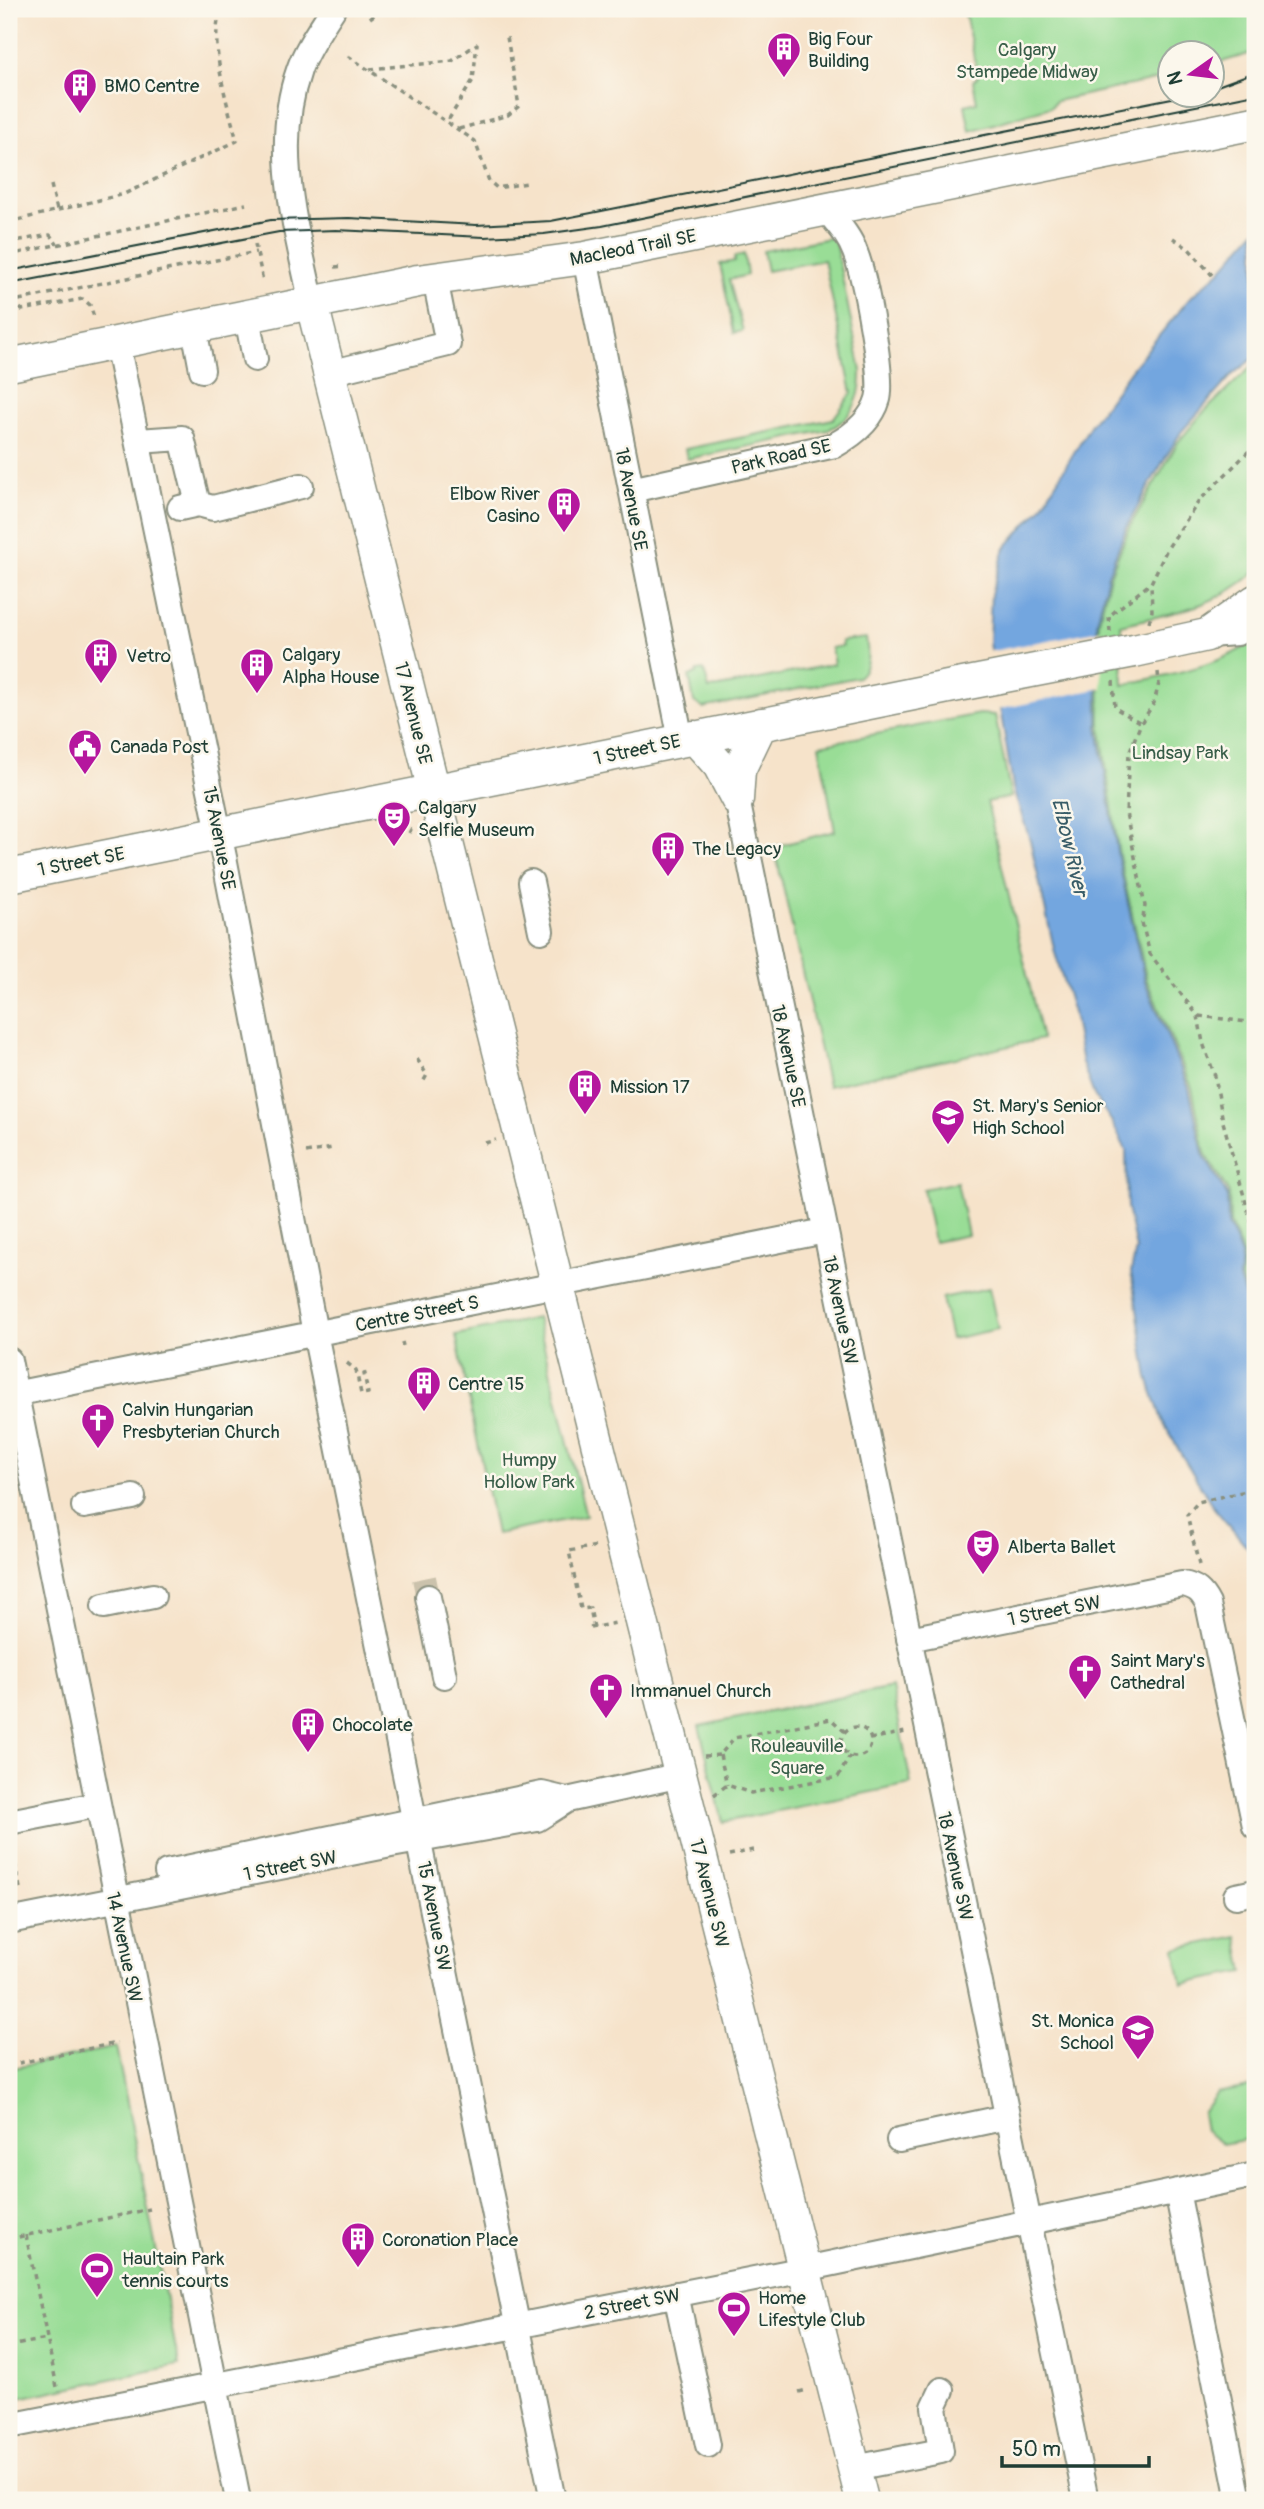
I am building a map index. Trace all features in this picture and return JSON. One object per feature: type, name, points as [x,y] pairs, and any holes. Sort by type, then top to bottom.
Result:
[{"type":"main road","name":"Macleod Trail SE","points":[[9,365],[435,279],[586,258],[1255,123]]},
{"type":"main road","name":"17 Avenue SE","points":[[312,304],[559,1285]]},
{"type":"main road","name":"1 Street SE","points":[[9,876],[958,685],[1126,647],[1207,635],[1255,601]]},
{"type":"main road","points":[[737,799],[739,771],[761,724]]},
{"type":"main road","points":[[688,738],[719,765],[737,799]]},
{"type":"main road","name":"17 Avenue SW","points":[[559,1285],[693,1765],[805,2269],[862,2500]]},
{"type":"street","points":[[312,304],[291,209],[286,153],[299,70],[333,9]]},
{"type":"street","name":"Park Road SE","points":[[631,490],[835,445],[853,435],[866,420],[877,403],[881,386],[879,366],[856,252],[843,229],[825,208]]},
{"type":"street","name":"18 Avenue SE","points":[[586,258],[631,490],[688,738]]},
{"type":"street","points":[[329,373],[448,344],[435,279]]},
{"type":"street","points":[[247,317],[256,359]]},
{"type":"street","points":[[194,328],[202,370]]},
{"type":"street","name":"15 Avenue SE","points":[[117,344],[219,833],[316,1333]]},
{"type":"street","points":[[138,441],[182,438],[189,506],[214,508],[301,486]]},
{"type":"street","points":[[1207,635],[1237,633],[1255,622]]},
{"type":"street","name":"18 Avenue SE","points":[[737,799],[825,1231]]},
{"type":"street","points":[[531,882],[541,931]]},
{"type":"street","name":"Centre Street S","points":[[12,1394],[825,1231]]},
{"type":"street","name":"18 Avenue SW","points":[[825,1231],[1086,2500]]},
{"type":"street","name":"15 Avenue SW","points":[[316,1333],[553,2500]]},
{"type":"street","name":"14 Avenue SW","points":[[9,1360],[12,1394],[238,2500]]},
{"type":"street","points":[[84,1506],[133,1497]]},
{"type":"street","name":"1 Street SW","points":[[909,1639],[1182,1584],[1198,1590],[1208,1604],[1255,1826]]},
{"type":"street","points":[[104,1606],[153,1596]]},
{"type":"street","points":[[428,1597],[444,1676]]},
{"type":"street","name":"1 Street SW","points":[[9,1921],[113,1891],[418,1830],[537,1819],[567,1800],[693,1765]]},
{"type":"street","points":[[9,1822],[96,1805]]},
{"type":"street","name":"1 Street SW","points":[[15,1898],[113,1891]]},
{"type":"street","points":[[899,2140],[1007,2117]]},
{"type":"street","name":"2 Street SW","points":[[9,2426],[805,2269],[1029,2220],[1255,2175]]},
{"type":"street","points":[[1177,2191],[1239,2500]]},
{"type":"street","points":[[676,2294],[708,2445]]},
{"type":"street","points":[[855,2468],[941,2451],[934,2407],[943,2390]]},
{"type":"path","points":[[9,222],[124,194],[237,141],[224,90],[218,48],[221,9]]},
{"type":"path","points":[[370,18],[382,9]]},
{"type":"path","points":[[459,130],[508,115],[519,106],[507,37]]},
{"type":"path","points":[[368,69],[452,61],[477,44],[473,80],[447,122]]},
{"type":"path","points":[[348,55],[475,141],[489,181],[497,188],[527,183]]},
{"type":"path","points":[[51,186],[57,210]]},
{"type":"path","points":[[9,255],[246,204]]},
{"type":"path","points":[[9,242],[50,235],[57,244]]},
{"type":"path","points":[[1173,238],[1189,249],[1212,275]]},
{"type":"path","points":[[255,244],[263,281]]},
{"type":"path","points":[[11,301],[256,252]]},
{"type":"path","points":[[335,267],[344,266]]},
{"type":"path","points":[[11,301],[22,310],[83,299],[90,305],[94,317]]},
{"type":"path","points":[[1126,647],[1109,616],[1151,583],[1167,549],[1199,501],[1255,445]]},
{"type":"path","points":[[1141,723],[1115,708],[1126,647],[1152,611],[1151,583]]},
{"type":"path","points":[[1158,672],[1159,683],[1154,704],[1141,723],[1129,753],[1126,813],[1145,905],[1142,923],[1150,954],[1198,1016],[1203,1043],[1215,1076],[1223,1122],[1255,1235]]},
{"type":"path","points":[[409,833],[413,826]]},
{"type":"path","points":[[1255,882],[1251,947],[1255,994]]},
{"type":"path","points":[[1198,1016],[1224,1017],[1255,1023]]},
{"type":"path","points":[[416,1059],[427,1076],[426,1082],[422,1084]]},
{"type":"path","points":[[485,1143],[496,1140]]},
{"type":"path","points":[[306,1153],[332,1148]]},
{"type":"path","points":[[348,1363],[356,1370],[361,1394],[368,1393],[364,1374],[368,1373]]},
{"type":"path","points":[[1199,1564],[1187,1515],[1198,1502],[1255,1489]]},
{"type":"path","points":[[597,1546],[569,1551],[581,1609],[590,1608],[592,1628],[616,1623]]},
{"type":"path","points":[[693,1765],[720,1755],[734,1738],[831,1718],[845,1732]]},
{"type":"path","points":[[857,1727],[865,1731],[870,1739],[867,1752],[860,1756],[850,1756],[841,1746],[845,1732],[857,1727]]},
{"type":"path","points":[[870,1739],[906,1732]]},
{"type":"path","points":[[720,1755],[727,1785]]},
{"type":"path","points":[[727,1785],[751,1793],[838,1777],[850,1756]]},
{"type":"path","points":[[714,1794],[727,1785]]},
{"type":"path","points":[[9,1832],[15,1898]]},
{"type":"path","points":[[729,1855],[753,1850]]},
{"type":"path","points":[[9,2065],[117,2043]]},
{"type":"path","points":[[9,2239],[150,2209]]},
{"type":"path","points":[[26,2235],[58,2392]]},
{"type":"path","points":[[9,2346],[47,2339]]},
{"type":"path","points":[[799,2392],[807,2390]]},
{"type":"green space","name":"Calgary Stampede Midway","points":[[964,9],[1255,9],[1255,52],[1226,61],[1226,38],[1156,38],[1156,80],[1056,101],[1051,107],[970,131],[965,105],[977,102],[973,81],[978,76]]},
{"type":"green space","points":[[834,237],[861,371],[858,398],[850,413],[828,430],[687,459],[685,449],[833,419],[852,393],[824,260],[767,271],[763,251]]},
{"type":"green space","points":[[744,254],[747,275],[729,280],[743,331],[734,333],[720,264],[735,261],[734,257]]},
{"type":"green space","name":"Lindsay Park","points":[[1255,363],[1255,572],[1224,594],[1192,608],[1121,625],[1123,685],[1208,664],[1255,640],[1255,1318],[1241,1278],[1243,1255],[1230,1223],[1229,1193],[1205,1153],[1192,1088],[1147,981],[1119,855],[1100,724],[1099,621],[1110,576],[1130,526],[1178,442],[1201,415]]},
{"type":"green space","points":[[866,638],[868,654],[865,669],[858,677],[703,708],[694,702],[689,676],[697,674],[697,671],[704,670],[709,689],[834,664],[831,648],[842,646],[841,641]]},
{"type":"green space","points":[[979,714],[995,715],[1011,797],[987,802],[1042,1039],[828,1086],[774,847],[835,831],[819,745]]},
{"type":"green space","points":[[957,1182],[968,1235],[934,1242],[923,1189]]},
{"type":"green space","points":[[989,1288],[998,1329],[951,1339],[942,1298]]},
{"type":"green space","name":"Humpy Hollow Park","points":[[537,1318],[586,1516],[496,1534],[456,1335]]},
{"type":"green space","name":"Rouleauville Square","points":[[892,1687],[911,1784],[723,1822],[699,1726]]},
{"type":"green space","points":[[1237,1936],[1244,1972],[1182,1984],[1175,1949]]},
{"type":"green space","points":[[116,2047],[179,2365],[9,2400],[9,2069]]},
{"type":"green space","points":[[1255,2086],[1255,2138],[1222,2144],[1205,2131],[1202,2113],[1217,2093]]},
{"type":"water","name":"Elbow River","points":[[1255,231],[1255,357],[1233,374],[1181,432],[1155,475],[1127,526],[1108,575],[1097,622],[1098,727],[1118,858],[1145,982],[1189,1088],[1203,1154],[1227,1195],[1228,1224],[1241,1255],[1239,1279],[1255,1326],[1255,1556],[1214,1508],[1181,1454],[1162,1420],[1148,1378],[1131,1272],[1136,1249],[1127,1208],[1126,1150],[1094,1095],[1082,1063],[1073,1013],[1055,953],[1030,840],[1014,792],[989,643],[991,594],[1005,548],[1041,508],[1091,424],[1133,367],[1190,298],[1221,270]]},
{"type":"pier","points":[[1100,630],[1102,688],[996,710],[987,652]]},
{"type":"tunnel","points":[[424,1578],[428,1597]]},
{"type":"tram line","points":[[1226,83],[1255,72]]},
{"type":"tram line","points":[[9,284],[279,232],[336,230],[484,237],[544,234],[602,226],[1255,94]]},
{"type":"tram line","points":[[9,271],[271,220],[349,218],[476,225],[551,221],[1156,101]]},
{"type":"place","name":"Big Four Building","points":[[784,79]]},
{"type":"place","name":"BMO Centre","points":[[80,115]]},
{"type":"place","name":"Elbow River Casino","points":[[564,534]]},
{"type":"place","name":"Vetro","points":[[101,685]]},
{"type":"place","name":"Calgary Alpha House","points":[[257,695]]},
{"type":"place","name":"Canada Post","points":[[85,776]]},
{"type":"place","name":"Calgary Selfie Museum","points":[[394,848]]},
{"type":"place","name":"The Legacy","points":[[668,878]]},
{"type":"place","name":"Mission 17","points":[[585,1116]]},
{"type":"place","name":"St. Mary's Senior High School","points":[[948,1146]]},
{"type":"place","name":"Centre 15","points":[[424,1413]]},
{"type":"place","name":"Calvin Hungarian Presbyterian Church","points":[[98,1450]]},
{"type":"place","name":"Alberta Ballet","points":[[983,1576]]},
{"type":"place","name":"Saint Mary's Cathedral","points":[[1085,1701]]},
{"type":"place","name":"Immanuel Church","points":[[606,1720]]},
{"type":"place","name":"Chocolate","points":[[308,1754]]},
{"type":"place","name":"St. Monica School","points":[[1138,2061]]},
{"type":"place","name":"Coronation Place","points":[[358,2269]]},
{"type":"place","name":"Haultain Park tennis courts","points":[[97,2299]]},
{"type":"place","name":"Home Lifestyle Club","points":[[734,2338]]}]
